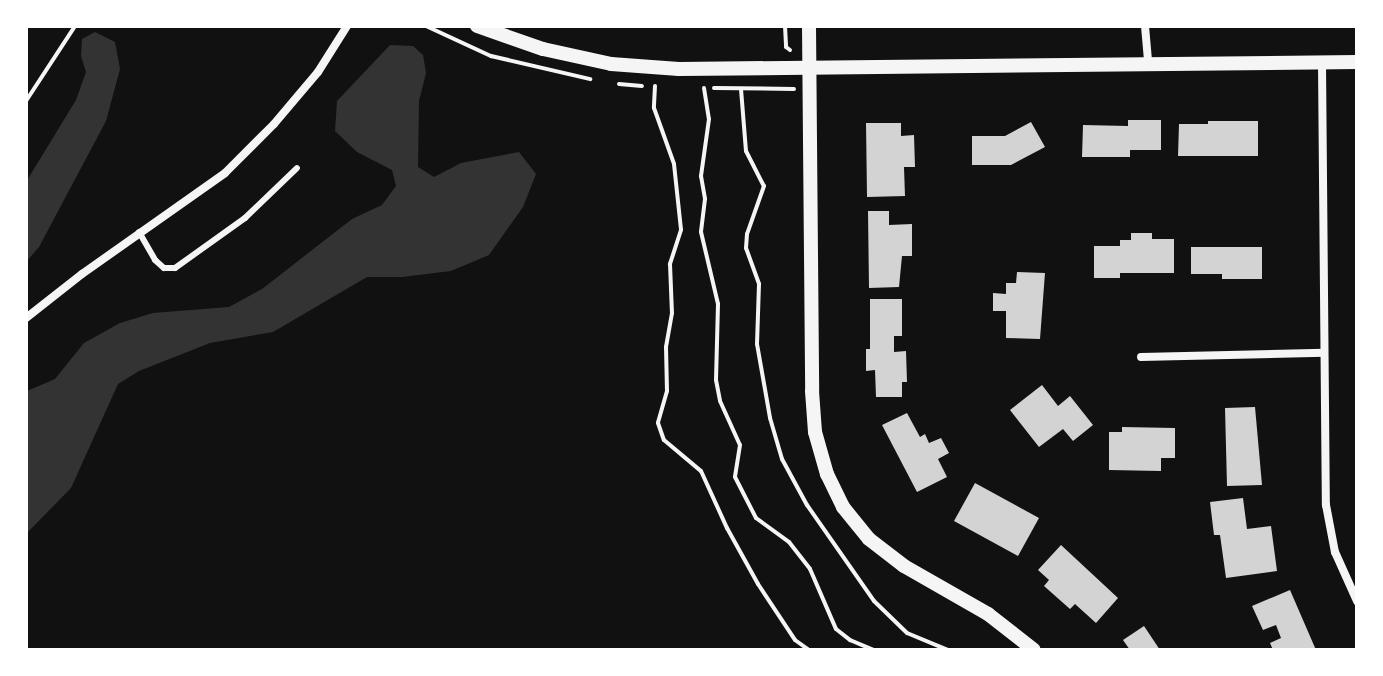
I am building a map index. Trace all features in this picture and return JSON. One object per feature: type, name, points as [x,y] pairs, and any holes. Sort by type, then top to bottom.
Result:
[{"type":"street","points":[[26,318],[139,232],[225,173],[318,72],[347,26]]},
{"type":"street","points":[[477,26],[543,49],[611,64],[679,69],[1357,62]]},
{"type":"street","points":[[809,26],[812,391],[815,432],[827,474],[843,507],[869,539],[904,566],[988,614],[1034,650]]},
{"type":"street","points":[[1145,26],[1148,64]]},
{"type":"street","points":[[1322,63],[1326,505],[1335,552],[1357,601]]},
{"type":"street","points":[[1141,357],[1324,353]]},
{"type":"lane","points":[[139,232],[155,260],[164,268],[175,268],[245,218],[297,168]]},
{"type":"path","points":[[26,101],[75,26]]},
{"type":"path","points":[[655,86],[654,108],[674,164],[681,230],[670,264],[672,313],[666,347],[667,391],[658,423],[664,440],[701,471],[727,528],[758,584],[795,640],[809,650]]},
{"type":"path","points":[[704,88],[709,119],[701,176],[705,199],[701,232],[718,304],[716,380],[720,401],[740,445],[735,477],[756,518],[789,542],[810,569],[836,629],[850,640],[874,650]]},
{"type":"shaded area","points":[[95,32],[115,42],[120,69],[106,121],[39,247],[26,262],[26,182],[76,100],[86,72],[81,56],[82,39]]},
{"type":"shaded area","points":[[390,45],[413,46],[423,55],[426,73],[419,101],[418,167],[434,177],[461,163],[519,152],[536,174],[523,207],[489,255],[451,271],[402,277],[367,277],[273,332],[210,343],[139,371],[118,384],[71,488],[26,534],[27,391],[55,379],[84,343],[120,323],[153,313],[229,307],[262,289],[352,219],[382,205],[396,186],[392,170],[357,152],[335,131],[337,101]]},
{"type":"building","points":[[1128,120],[1161,120],[1161,150],[1130,150],[1130,157],[1082,157],[1083,125],[1128,126]]},
{"type":"building","points":[[1208,121],[1258,121],[1258,156],[1178,156],[1179,124],[1208,124]]},
{"type":"building","points":[[1031,122],[1045,147],[1011,165],[972,165],[972,136],[1005,136]]},
{"type":"building","points":[[866,123],[901,123],[901,136],[914,135],[915,167],[904,167],[905,196],[867,197]]},
{"type":"building","points":[[868,211],[889,211],[889,225],[912,224],[912,256],[902,256],[899,287],[869,288]]},
{"type":"building","points":[[1131,233],[1152,233],[1152,239],[1174,239],[1174,273],[1120,273],[1120,278],[1094,278],[1094,246],[1120,246],[1120,240],[1131,240]]},
{"type":"building","points":[[1191,247],[1262,247],[1262,279],[1222,279],[1222,274],[1191,274]]},
{"type":"building","points":[[1017,272],[1045,273],[1040,339],[1006,338],[1006,311],[993,311],[993,293],[1006,294],[1006,283],[1016,283]]},
{"type":"building","points":[[870,299],[902,299],[902,336],[894,336],[894,352],[906,351],[907,382],[902,382],[902,397],[876,397],[875,370],[866,371],[866,349],[870,349]]},
{"type":"building","points":[[1042,385],[1058,406],[1070,396],[1093,425],[1073,441],[1063,429],[1039,447],[1010,410]]},
{"type":"building","points":[[1255,407],[1262,485],[1227,486],[1225,408]]},
{"type":"building","points":[[907,413],[920,437],[925,434],[929,443],[941,438],[949,453],[938,459],[947,477],[917,492],[882,425]]},
{"type":"building","points":[[1122,427],[1175,428],[1175,458],[1161,458],[1161,471],[1109,470],[1109,432],[1122,432]]},
{"type":"building","points":[[975,483],[1039,518],[1018,556],[954,521]]},
{"type":"building","points":[[1243,498],[1247,529],[1271,526],[1277,571],[1226,578],[1220,535],[1214,535],[1210,502]]},
{"type":"building","points":[[1061,545],[1118,598],[1096,623],[1075,604],[1070,609],[1044,586],[1049,580],[1038,570]]},
{"type":"building","points":[[1290,590],[1316,650],[1273,650],[1270,643],[1281,638],[1276,625],[1263,630],[1252,606]]},
{"type":"building","points":[[1144,626],[1160,650],[1130,650],[1123,640]]}]
